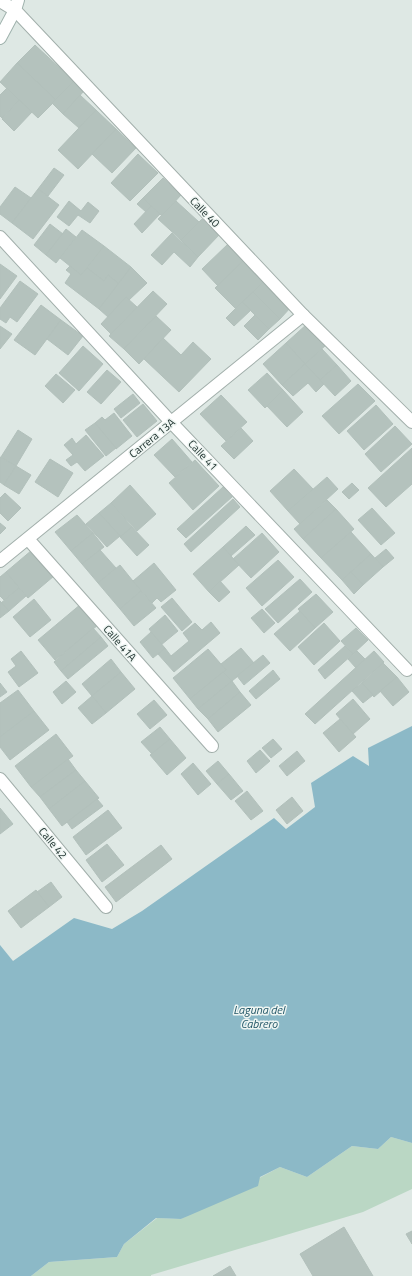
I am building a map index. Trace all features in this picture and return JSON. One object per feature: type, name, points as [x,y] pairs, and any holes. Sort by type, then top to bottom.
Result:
[{"type":"street","name":"Calle 40","points":[[0,1],[17,5],[303,315],[412,422]]},
{"type":"street","points":[[0,38],[17,5]]},
{"type":"street","name":"Calle 41","points":[[0,237],[171,422],[407,670]]},
{"type":"street","name":"Carrera 13A","points":[[0,561],[303,315]]},
{"type":"street","name":"Calle 41A","points":[[28,539],[212,746]]},
{"type":"street","name":"Calle 42","points":[[0,779],[106,907]]},
{"type":"green space","points":[[391,1137],[412,1143],[412,1189],[363,1212],[151,1276],[31,1276],[49,1262],[117,1257],[124,1244],[157,1218],[181,1219],[280,1167],[307,1177],[352,1146],[378,1149]]},
{"type":"water","name":"Laguna del Cabrero","points":[[412,726],[412,1143],[391,1137],[378,1149],[352,1146],[307,1177],[280,1167],[260,1177],[258,1186],[181,1219],[156,1218],[124,1244],[117,1257],[49,1262],[31,1276],[0,1276],[0,945],[13,961],[74,918],[112,929],[142,911],[274,818],[286,829],[315,807],[311,783],[353,756],[369,766],[368,748]]},
{"type":"building","points":[[35,45],[74,81],[56,100],[17,63]]},
{"type":"building","points":[[17,63],[56,100],[38,118],[0,82]]},
{"type":"building","points":[[74,81],[84,91],[63,114],[52,103]]},
{"type":"building","points":[[7,88],[19,100],[2,118],[0,116],[0,95]]},
{"type":"building","points":[[80,95],[96,110],[79,128],[63,114]]},
{"type":"building","points":[[19,100],[32,112],[14,131],[2,119]]},
{"type":"building","points":[[96,110],[116,129],[78,169],[58,150]]},
{"type":"building","points":[[116,129],[136,148],[112,173],[92,154]]},
{"type":"building","points":[[138,154],[158,173],[130,201],[111,183]]},
{"type":"building","points":[[54,168],[64,175],[48,196],[38,189]]},
{"type":"building","points":[[163,178],[181,195],[162,216],[143,198]]},
{"type":"building","points":[[15,187],[31,198],[12,223],[0,214],[0,207]]},
{"type":"building","points":[[38,189],[59,205],[33,239],[12,223]]},
{"type":"building","points":[[143,198],[151,206],[146,212],[137,204]]},
{"type":"building","points":[[69,201],[81,211],[88,202],[99,211],[90,223],[78,215],[69,226],[57,217]]},
{"type":"building","points":[[176,201],[199,222],[181,240],[158,219]]},
{"type":"building","points":[[151,206],[160,214],[142,233],[134,224]]},
{"type":"building","points":[[202,219],[219,235],[198,257],[181,240]]},
{"type":"building","points":[[50,224],[63,234],[46,255],[34,245]]},
{"type":"building","points":[[66,229],[76,237],[56,263],[46,255]]},
{"type":"building","points":[[82,230],[104,246],[81,275],[60,258]]},
{"type":"building","points":[[172,233],[198,257],[190,267],[174,252],[162,265],[151,255]]},
{"type":"building","points":[[228,244],[244,260],[218,286],[202,269]]},
{"type":"building","points":[[104,246],[131,267],[119,284],[108,275],[104,281],[87,268]]},
{"type":"building","points":[[244,260],[264,281],[236,309],[215,288]]},
{"type":"building","points":[[0,264],[17,276],[0,299]]},
{"type":"building","points":[[70,266],[81,275],[87,268],[104,281],[108,275],[119,284],[99,309],[65,283],[71,274],[66,270]]},
{"type":"building","points":[[131,267],[147,283],[129,300],[126,297],[108,317],[99,309]]},
{"type":"building","points":[[20,281],[38,294],[17,322],[10,317],[6,323],[0,319],[0,308]]},
{"type":"building","points":[[264,281],[291,307],[280,319],[253,292]]},
{"type":"building","points":[[153,291],[167,304],[124,349],[109,336]]},
{"type":"building","points":[[253,292],[280,319],[269,329],[242,302]]},
{"type":"building","points":[[126,297],[137,307],[111,334],[101,324]]},
{"type":"building","points":[[242,302],[251,310],[234,326],[226,318]]},
{"type":"building","points":[[41,305],[61,320],[35,355],[14,340]]},
{"type":"building","points":[[255,315],[269,329],[258,340],[244,326]]},
{"type":"building","points":[[156,316],[171,330],[139,364],[124,349]]},
{"type":"building","points":[[61,320],[83,336],[68,355],[47,339]]},
{"type":"building","points":[[307,324],[326,345],[305,364],[286,343]]},
{"type":"building","points":[[0,326],[12,334],[0,349]]},
{"type":"building","points":[[163,338],[181,355],[193,342],[211,359],[179,392],[144,359]]},
{"type":"building","points":[[286,343],[305,364],[282,385],[263,364]]},
{"type":"building","points":[[83,346],[103,364],[79,391],[59,373]]},
{"type":"building","points":[[322,349],[337,365],[320,380],[305,364]]},
{"type":"building","points":[[305,364],[324,384],[316,392],[308,383],[293,396],[282,385]]},
{"type":"building","points":[[337,365],[351,381],[335,396],[320,380]]},
{"type":"building","points":[[107,370],[121,382],[101,404],[87,392]]},
{"type":"building","points":[[267,373],[283,390],[265,408],[248,390]]},
{"type":"building","points":[[56,374],[75,390],[63,403],[45,386]]},
{"type":"building","points":[[358,384],[375,401],[339,434],[322,416]]},
{"type":"building","points":[[283,390],[303,412],[287,427],[267,406]]},
{"type":"building","points":[[133,394],[140,403],[121,418],[114,409]]},
{"type":"building","points":[[221,395],[247,422],[226,441],[200,414]]},
{"type":"building","points":[[143,404],[157,421],[137,437],[123,420]]},
{"type":"building","points":[[376,405],[393,424],[364,450],[347,431]]},
{"type":"building","points":[[114,413],[132,436],[116,449],[95,423],[102,417],[105,420]]},
{"type":"building","points":[[95,423],[116,448],[106,456],[85,430]]},
{"type":"building","points":[[395,426],[412,444],[381,472],[365,454]]},
{"type":"building","points":[[241,428],[253,441],[234,459],[221,446]]},
{"type":"building","points":[[18,430],[32,439],[16,466],[1,457]]},
{"type":"building","points":[[86,435],[104,456],[85,471],[77,462],[71,466],[66,460],[73,455],[64,445],[72,438],[76,444]]},
{"type":"building","points":[[172,439],[192,462],[175,477],[154,455]]},
{"type":"building","points":[[412,448],[412,484],[386,507],[368,488]]},
{"type":"building","points":[[0,457],[16,466],[4,485],[0,482]]},
{"type":"building","points":[[50,459],[73,473],[58,497],[35,482]]},
{"type":"building","points":[[195,460],[219,486],[193,510],[169,483]]},
{"type":"building","points":[[16,466],[31,475],[19,494],[4,485]]},
{"type":"building","points":[[294,469],[313,489],[288,511],[270,491]]},
{"type":"building","points":[[327,477],[338,489],[300,524],[288,511]]},
{"type":"building","points":[[352,483],[359,490],[349,499],[342,492]]},
{"type":"building","points":[[130,485],[156,514],[137,531],[111,503]]},
{"type":"building","points":[[223,487],[232,497],[186,538],[177,529]]},
{"type":"building","points":[[5,493],[21,508],[8,521],[0,513],[0,498]]},
{"type":"building","points":[[233,499],[240,507],[191,552],[184,544]]},
{"type":"building","points":[[327,500],[336,509],[303,539],[294,529]]},
{"type":"building","points":[[111,503],[132,527],[121,537],[99,513]]},
{"type":"building","points":[[372,508],[395,533],[381,545],[358,520]]},
{"type":"building","points":[[336,509],[354,529],[321,558],[303,539]]},
{"type":"building","points":[[99,513],[120,536],[107,547],[86,524]]},
{"type":"building","points":[[77,515],[93,533],[71,551],[55,532]]},
{"type":"building","points":[[0,523],[6,528],[0,534]]},
{"type":"building","points":[[246,526],[255,535],[231,556],[223,547]]},
{"type":"building","points":[[132,527],[149,545],[137,556],[120,537]]},
{"type":"building","points":[[351,532],[371,554],[342,580],[321,558]]},
{"type":"building","points":[[93,533],[104,547],[82,564],[71,551]]},
{"type":"building","points":[[262,533],[279,552],[251,578],[233,559]]},
{"type":"building","points":[[223,547],[239,565],[209,592],[193,574]]},
{"type":"building","points":[[386,549],[394,558],[383,567],[375,558]]},
{"type":"building","points":[[32,550],[54,576],[28,598],[6,572]]},
{"type":"building","points":[[100,550],[116,568],[98,583],[82,564]]},
{"type":"building","points":[[371,554],[383,567],[363,585],[351,572]]},
{"type":"building","points":[[278,560],[294,577],[262,606],[246,588]]},
{"type":"building","points":[[154,563],[176,590],[161,602],[157,598],[152,603],[133,581]]},
{"type":"building","points":[[120,565],[141,591],[120,609],[98,583]]},
{"type":"building","points":[[6,572],[19,588],[4,600],[0,596],[0,577]]},
{"type":"building","points":[[351,572],[363,585],[354,594],[342,580]]},
{"type":"building","points":[[300,579],[312,592],[278,623],[265,609]]},
{"type":"building","points":[[220,581],[230,592],[219,602],[209,592]]},
{"type":"building","points":[[19,588],[26,596],[9,611],[1,603]]},
{"type":"building","points":[[141,591],[156,608],[134,626],[120,609]]},
{"type":"building","points":[[316,594],[333,612],[315,628],[298,609]]},
{"type":"building","points":[[172,598],[192,622],[182,631],[161,607]]},
{"type":"building","points":[[34,599],[51,620],[30,637],[13,617]]},
{"type":"building","points":[[0,601],[9,611],[0,618]]},
{"type":"building","points":[[81,604],[98,625],[55,660],[38,640]]},
{"type":"building","points":[[262,609],[275,623],[264,633],[251,618]]},
{"type":"building","points":[[300,611],[315,628],[290,651],[274,634]]},
{"type":"building","points":[[165,615],[178,631],[161,645],[149,629]]},
{"type":"building","points":[[211,622],[220,633],[174,672],[158,654],[165,648],[171,656],[189,641],[183,633],[195,623],[202,630]]},
{"type":"building","points":[[324,623],[340,641],[314,665],[298,647]]},
{"type":"building","points":[[93,628],[101,637],[61,671],[54,662]]},
{"type":"building","points":[[356,628],[368,640],[353,654],[341,641]]},
{"type":"building","points":[[151,632],[165,648],[153,658],[140,642]]},
{"type":"building","points":[[101,637],[108,646],[68,679],[61,671]]},
{"type":"building","points":[[345,646],[353,654],[325,679],[318,670]]},
{"type":"building","points":[[241,648],[254,663],[232,681],[223,672],[226,670],[221,664]]},
{"type":"building","points":[[208,649],[226,670],[190,699],[173,678]]},
{"type":"building","points":[[21,651],[38,673],[19,687],[8,672],[16,666],[11,659]]},
{"type":"building","points":[[357,651],[365,659],[356,668],[348,659]]},
{"type":"building","points":[[374,651],[384,662],[315,724],[305,714]]},
{"type":"building","points":[[263,655],[270,663],[244,685],[237,676]]},
{"type":"building","points":[[111,659],[121,672],[92,696],[82,684]]},
{"type":"building","points":[[383,663],[397,677],[374,697],[362,683]]},
{"type":"building","points":[[273,670],[280,679],[256,699],[249,691]]},
{"type":"building","points":[[121,672],[135,689],[106,713],[92,696]]},
{"type":"building","points":[[223,672],[232,681],[198,709],[190,699]]},
{"type":"building","points":[[397,677],[409,692],[393,706],[380,691]]},
{"type":"building","points":[[66,681],[76,692],[62,704],[53,692]]},
{"type":"building","points":[[232,681],[240,692],[208,719],[198,709]]},
{"type":"building","points":[[0,683],[7,692],[0,697]]},
{"type":"building","points":[[362,683],[373,695],[363,703],[352,691]]},
{"type":"building","points":[[18,690],[34,711],[0,737],[0,703]]},
{"type":"building","points":[[240,692],[251,705],[218,732],[208,719]]},
{"type":"building","points":[[92,696],[106,713],[92,724],[78,708]]},
{"type":"building","points":[[353,699],[370,719],[353,734],[336,714]]},
{"type":"building","points":[[154,700],[167,715],[150,729],[137,714]]},
{"type":"building","points":[[34,711],[49,730],[10,760],[0,747],[0,737]]},
{"type":"building","points":[[340,719],[356,737],[339,752],[323,733]]},
{"type":"building","points":[[160,727],[170,739],[152,754],[141,742]]},
{"type":"building","points":[[56,734],[73,756],[31,787],[15,766]]},
{"type":"building","points":[[170,739],[186,758],[167,775],[150,755]]},
{"type":"building","points":[[273,739],[282,749],[271,758],[262,748]]},
{"type":"building","points":[[260,750],[270,761],[256,773],[247,761]]},
{"type":"building","points":[[297,751],[305,761],[287,776],[279,766]]},
{"type":"building","points":[[68,759],[76,770],[40,797],[31,787]]},
{"type":"building","points":[[218,761],[229,774],[217,784],[206,771]]},
{"type":"building","points":[[193,763],[211,784],[198,795],[181,774]]},
{"type":"building","points":[[76,770],[85,781],[49,809],[40,797]]},
{"type":"building","points":[[229,774],[243,791],[231,800],[217,784]]},
{"type":"building","points":[[85,781],[99,798],[62,826],[49,809]]},
{"type":"building","points":[[247,791],[263,811],[251,820],[235,801]]},
{"type":"building","points":[[292,797],[303,811],[287,824],[276,810]]},
{"type":"building","points":[[97,799],[103,806],[72,829],[67,822]]},
{"type":"building","points":[[0,808],[13,824],[0,834]]},
{"type":"building","points":[[108,810],[122,828],[86,855],[73,837]]},
{"type":"building","points":[[107,844],[124,865],[102,882],[86,860]]},
{"type":"building","points":[[161,845],[172,859],[116,902],[105,887]]},
{"type":"building","points":[[51,882],[62,897],[49,907],[37,892]]},
{"type":"building","points":[[36,890],[49,907],[21,928],[8,911]]},
{"type":"building","points":[[344,1227],[373,1276],[313,1276],[300,1254]]},
{"type":"building","points":[[412,1231],[412,1244],[406,1234]]},
{"type":"building","points":[[230,1266],[236,1276],[213,1276]]}]
